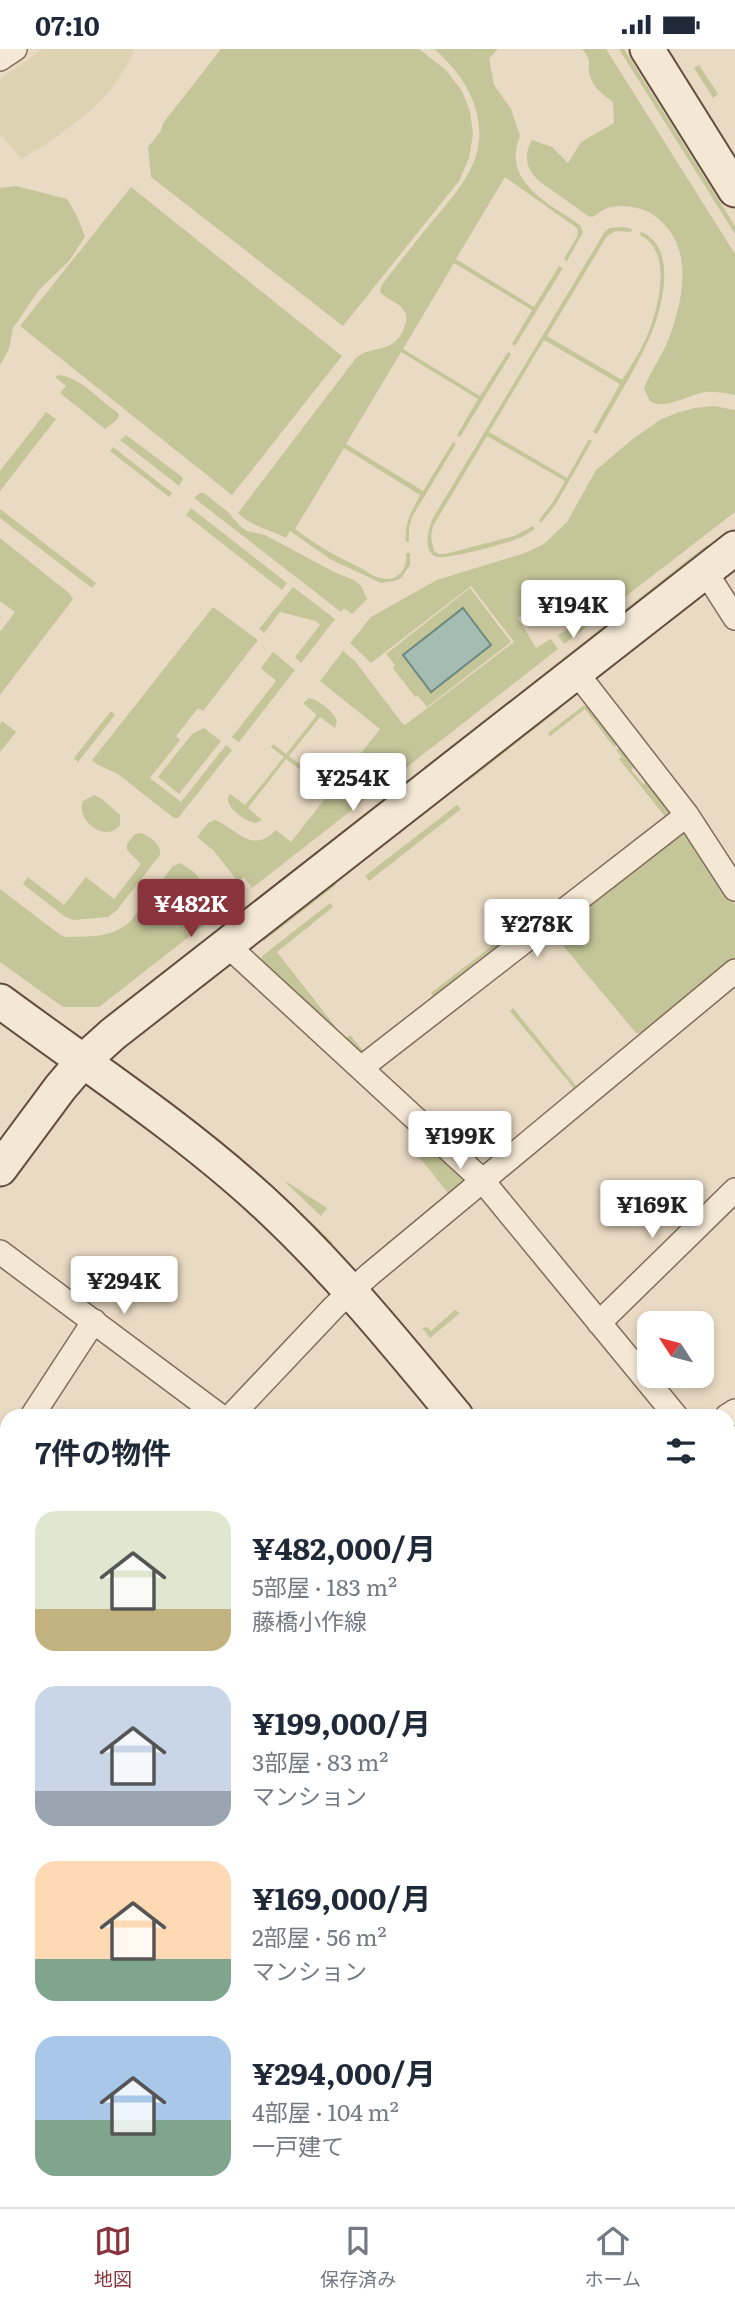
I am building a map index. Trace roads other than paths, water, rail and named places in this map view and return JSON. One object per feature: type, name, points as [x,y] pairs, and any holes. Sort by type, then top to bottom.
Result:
[{"type":"street","points":[[0,59],[15,49]]},
{"type":"street","points":[[647,49],[735,190]]},
{"type":"street","points":[[0,1169],[83,1061],[131,1020],[735,548]]},
{"type":"street","points":[[705,571],[735,618]]},
{"type":"street","points":[[576,673],[687,815],[735,889]]},
{"type":"street","points":[[361,1068],[687,815]]},
{"type":"street","points":[[227,945],[482,1181],[670,1409]]},
{"type":"street","points":[[237,1409],[352,1291],[735,971]]},
{"type":"street","points":[[0,1000],[242,1183],[302,1238],[352,1291],[450,1409]]},
{"type":"street","points":[[599,1322],[735,1191]]},
{"type":"street","points":[[0,1252],[211,1409]]},
{"type":"street","points":[[37,1409],[94,1321]]}]
